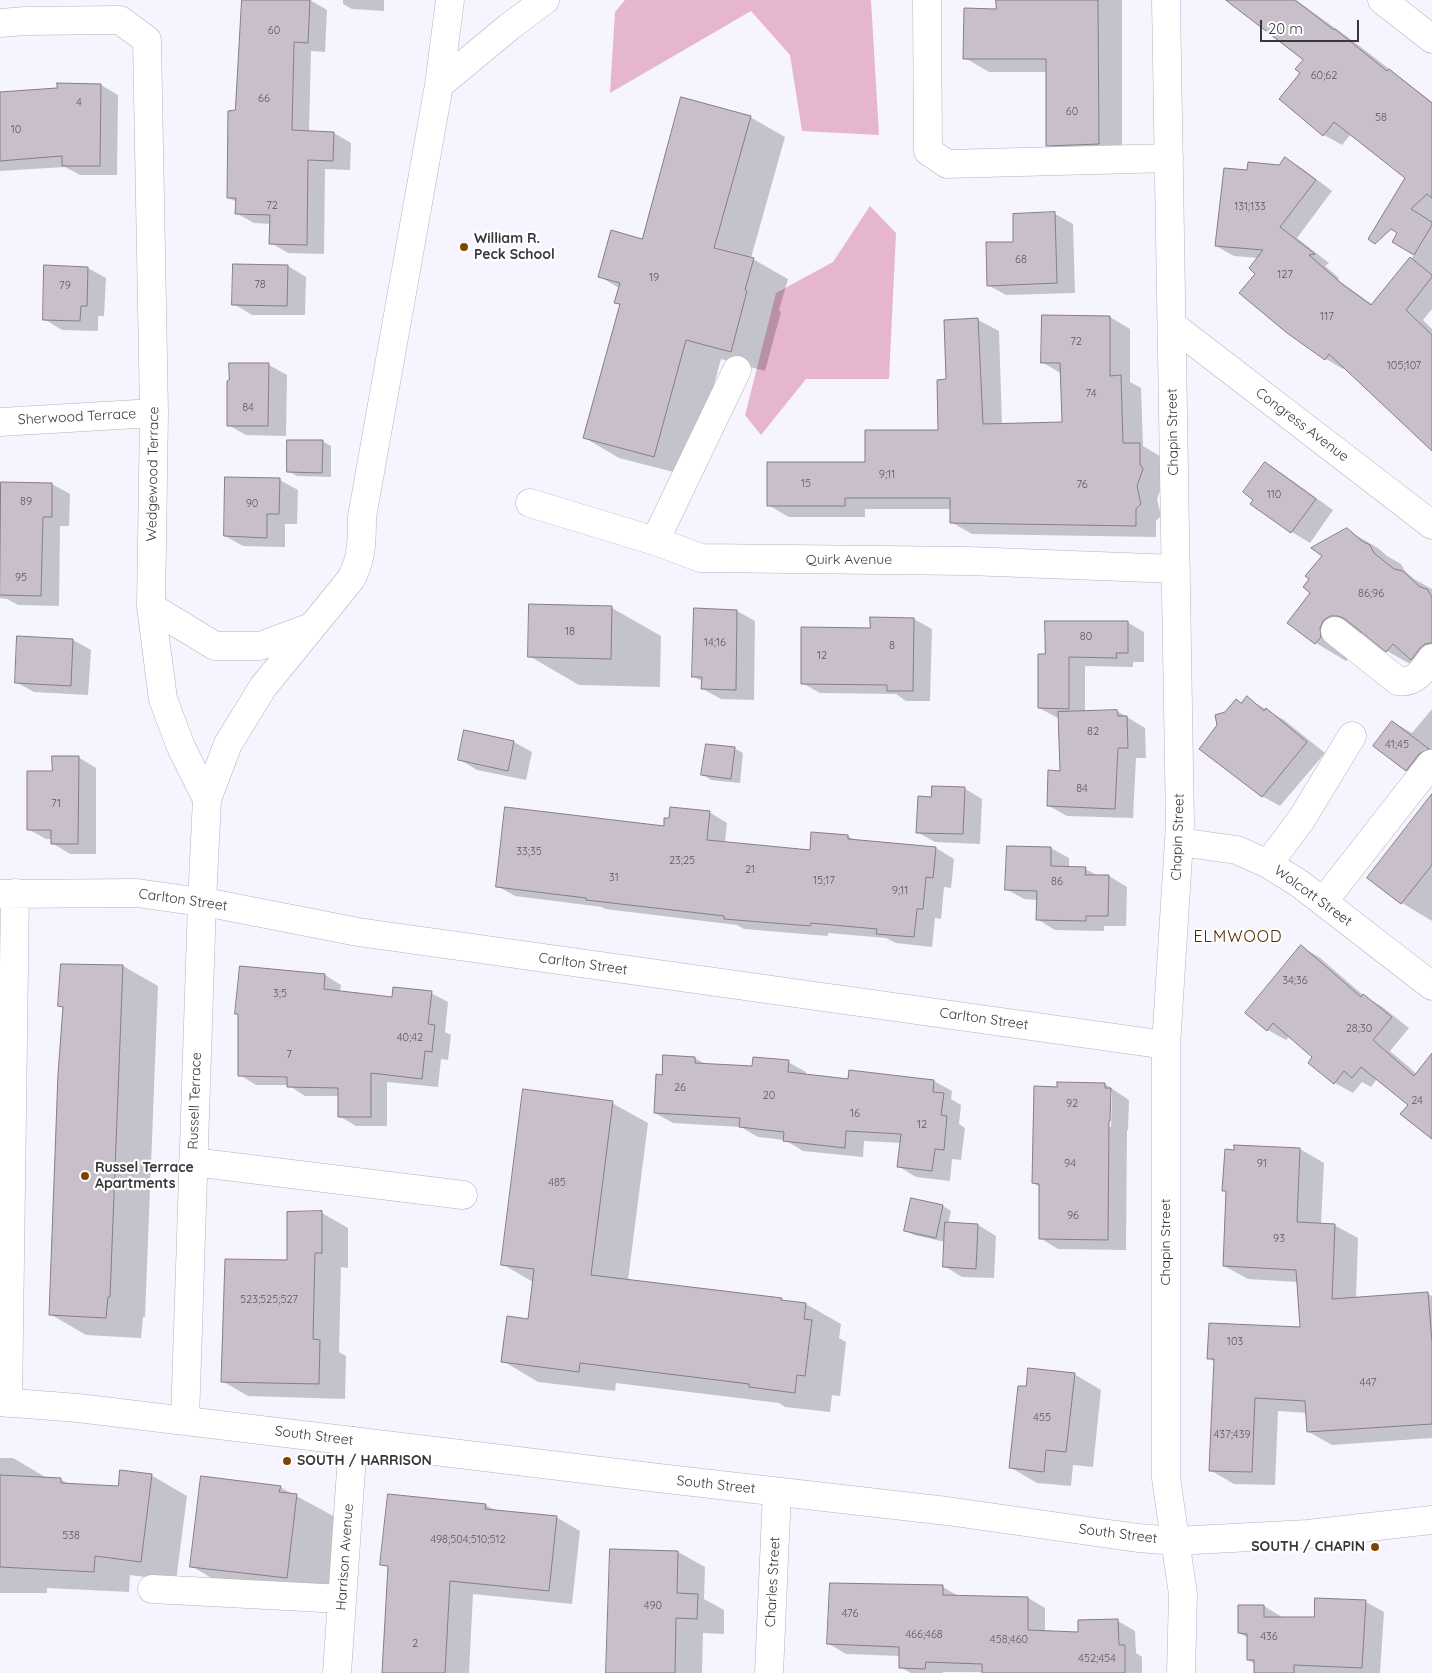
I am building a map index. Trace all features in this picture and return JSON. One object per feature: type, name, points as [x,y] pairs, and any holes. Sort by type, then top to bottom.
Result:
[{"type":"street","points":[[207,799],[228,744],[263,687],[351,580],[358,567],[362,538],[362,517],[439,85],[450,0]]},
{"type":"street","points":[[439,85],[545,0]]},
{"type":"street","points":[[927,0],[928,151],[947,164],[1169,158]]},
{"type":"street","name":"Chapin Street","points":[[1166,0],[1180,825],[1166,1045],[1166,1478],[1183,1594],[1181,1673]]},
{"type":"street","points":[[1382,0],[1432,39]]},
{"type":"street","name":"Wedgewood Terrace","points":[[0,23],[120,20],[148,40],[154,413],[151,607],[163,699],[181,746],[207,799],[202,902]]},
{"type":"street","name":"Congress Avenue","points":[[1172,325],[1432,525]]},
{"type":"street","points":[[655,541],[737,370]]},
{"type":"street","name":"Sherwood Terrace","points":[[0,422],[154,413]]},
{"type":"street","name":"Quirk Avenue","points":[[530,503],[655,541],[701,558],[823,561],[968,561],[1176,569]]},
{"type":"street","points":[[151,607],[215,646],[260,646],[312,626]]},
{"type":"street","points":[[1335,631],[1398,681],[1412,680],[1432,658]]},
{"type":"street","points":[[1268,864],[1300,820],[1352,736]]},
{"type":"street","points":[[1323,902],[1431,764]]},
{"type":"street","name":"Wolcott Street","points":[[1179,842],[1237,850],[1268,864],[1300,884],[1432,986]]},
{"type":"street","name":"Carlton Street","points":[[7,894],[137,893],[202,902],[358,932],[1166,1045]]},
{"type":"street","points":[[4,1403],[7,894]]},
{"type":"street","name":"Russell Terrace","points":[[185,1420],[202,902]]},
{"type":"street","points":[[193,1162],[463,1195]]},
{"type":"street","name":"South Street","points":[[4,1403],[78,1408],[185,1420],[947,1511],[1138,1538],[1174,1541],[1308,1534],[1432,1520]]},
{"type":"street","name":"Harrison Avenue","points":[[337,1673],[353,1441]]},
{"type":"street","name":"Charles Street","points":[[768,1673],[777,1492]]},
{"type":"street","points":[[152,1589],[342,1599]]},
{"type":"shaded area","points":[[625,0],[871,0],[879,135],[802,131],[790,55],[751,11],[610,93],[615,12]]},
{"type":"shaded area","points":[[870,206],[896,233],[889,379],[806,379],[761,435],[745,415],[776,293],[833,262]]},
{"type":"building","points":[[242,0],[310,0],[308,43],[294,42],[292,130],[334,132],[333,161],[308,160],[307,245],[269,244],[270,215],[235,214],[236,198],[227,198],[228,111],[235,110]]},
{"type":"building","points":[[996,0],[1098,0],[1099,144],[1046,146],[1046,59],[963,59],[964,8],[996,9]]},
{"type":"building","points":[[1226,0],[1295,0],[1432,103],[1432,198],[1427,194],[1411,209],[1432,222],[1432,225],[1414,255],[1392,242],[1397,233],[1391,229],[1375,244],[1368,239],[1405,178],[1334,122],[1323,136],[1279,99],[1300,73],[1295,69],[1303,60]]},
{"type":"building","points":[[57,83],[101,84],[100,166],[62,166],[62,156],[0,161],[0,92],[57,88]]},
{"type":"building","points":[[681,97],[751,116],[714,248],[754,258],[731,352],[686,340],[654,457],[583,438],[620,304],[614,303],[620,283],[598,277],[611,230],[642,239]]},
{"type":"building","points":[[1285,157],[1316,180],[1280,227],[1315,254],[1309,255],[1342,284],[1371,305],[1410,257],[1432,275],[1406,310],[1432,335],[1432,451],[1329,354],[1325,360],[1287,333],[1239,293],[1255,274],[1249,268],[1263,250],[1215,246],[1224,168],[1247,170],[1248,162],[1279,165]]},
{"type":"building","points":[[1055,212],[1057,283],[987,286],[986,242],[1013,242],[1013,214]]},
{"type":"building","points":[[233,264],[288,265],[287,306],[232,305]]},
{"type":"building","points":[[44,265],[88,267],[87,306],[81,306],[80,321],[43,320]]},
{"type":"building","points":[[1042,315],[1110,316],[1110,376],[1121,375],[1123,443],[1140,443],[1140,464],[1143,469],[1137,486],[1141,504],[1136,509],[1136,526],[950,523],[950,498],[845,498],[845,506],[767,506],[767,462],[865,462],[865,430],[938,430],[937,380],[946,379],[944,320],[978,318],[983,424],[1062,422],[1060,363],[1041,363]]},
{"type":"building","points":[[229,363],[269,363],[268,426],[227,426]]},
{"type":"building","points":[[287,440],[323,440],[322,473],[287,472]]},
{"type":"building","points":[[1265,462],[1316,499],[1291,533],[1250,504],[1253,500],[1243,492]]},
{"type":"building","points":[[225,477],[280,478],[279,514],[267,514],[267,538],[224,536]]},
{"type":"building","points":[[1,482],[52,483],[52,517],[43,517],[41,596],[0,595]]},
{"type":"building","points":[[1347,528],[1362,541],[1370,545],[1374,553],[1394,569],[1403,571],[1420,587],[1427,589],[1432,597],[1432,643],[1425,644],[1420,648],[1411,660],[1393,644],[1386,652],[1345,619],[1338,616],[1330,616],[1323,621],[1320,628],[1321,637],[1315,644],[1287,623],[1310,593],[1303,587],[1309,579],[1305,576],[1322,556],[1311,548]]},
{"type":"building","points":[[529,604],[612,606],[611,659],[528,657]]},
{"type":"building","points":[[694,608],[737,610],[736,690],[701,689],[702,677],[692,677]]},
{"type":"building","points":[[870,617],[914,618],[913,691],[887,691],[887,685],[801,684],[801,627],[870,628]]},
{"type":"building","points":[[1045,621],[1128,621],[1128,653],[1116,653],[1117,658],[1069,657],[1069,709],[1038,708],[1038,654],[1045,654]]},
{"type":"building","points":[[17,636],[73,639],[71,686],[15,683]]},
{"type":"building","points":[[1247,696],[1264,711],[1266,708],[1307,742],[1262,797],[1199,749],[1217,725],[1215,715],[1225,712],[1236,699],[1241,703]]},
{"type":"building","points":[[1117,710],[1118,716],[1127,716],[1128,748],[1118,748],[1115,809],[1047,806],[1048,770],[1060,771],[1058,712]]},
{"type":"building","points":[[1392,721],[1429,749],[1419,754],[1406,771],[1373,746]]},
{"type":"building","points":[[464,730],[514,741],[508,771],[458,760]]},
{"type":"building","points":[[706,744],[735,747],[731,779],[701,775]]},
{"type":"building","points":[[52,756],[79,756],[78,844],[51,844],[51,830],[27,830],[27,771],[52,771]]},
{"type":"building","points":[[932,786],[965,787],[963,834],[916,833],[918,796],[931,797]]},
{"type":"building","points":[[1432,794],[1432,865],[1401,904],[1367,878]]},
{"type":"building","points":[[505,807],[664,826],[664,818],[669,818],[670,807],[710,811],[707,840],[810,850],[811,832],[848,835],[848,839],[936,847],[933,878],[926,877],[923,909],[917,909],[914,937],[876,934],[877,929],[811,923],[810,926],[724,919],[724,916],[586,900],[586,898],[496,887]]},
{"type":"building","points":[[1007,846],[1051,847],[1051,866],[1086,867],[1085,875],[1109,875],[1108,916],[1086,916],[1086,921],[1036,920],[1037,891],[1005,890]]},
{"type":"building","points":[[1301,945],[1361,997],[1363,994],[1392,1017],[1373,1040],[1414,1076],[1432,1053],[1432,1139],[1400,1114],[1408,1105],[1361,1067],[1352,1078],[1344,1071],[1334,1084],[1308,1063],[1312,1057],[1273,1023],[1267,1031],[1245,1013]]},
{"type":"building","name":"Russel Terrace Apartments","points":[[61,964],[123,965],[110,1297],[108,1297],[106,1318],[49,1315],[58,1074],[63,1007],[58,1006]]},
{"type":"building","points":[[240,966],[325,974],[324,989],[392,997],[393,987],[432,991],[428,1024],[435,1025],[432,1052],[425,1051],[422,1079],[371,1073],[371,1117],[338,1117],[338,1088],[287,1087],[287,1077],[238,1076],[238,1014],[235,1014]]},
{"type":"building","points":[[663,1055],[695,1057],[695,1063],[752,1066],[753,1057],[789,1060],[788,1072],[848,1079],[849,1070],[934,1080],[933,1092],[944,1093],[941,1115],[947,1116],[944,1150],[935,1149],[932,1171],[897,1167],[901,1134],[846,1131],[845,1148],[783,1141],[784,1132],[739,1127],[740,1118],[654,1113],[656,1074],[662,1075]]},
{"type":"building","points":[[1057,1082],[1105,1083],[1105,1088],[1111,1088],[1108,1240],[1039,1239],[1039,1184],[1032,1183],[1034,1086],[1057,1087]]},
{"type":"building","points":[[523,1089],[613,1101],[591,1275],[782,1298],[781,1300],[806,1303],[804,1319],[812,1320],[805,1376],[797,1375],[795,1393],[749,1387],[749,1384],[580,1363],[579,1372],[501,1362],[507,1316],[528,1319],[534,1269],[501,1265]]},
{"type":"building","points":[[1234,1145],[1300,1148],[1297,1222],[1335,1224],[1332,1299],[1428,1292],[1432,1342],[1432,1424],[1307,1432],[1305,1401],[1255,1398],[1252,1472],[1209,1471],[1214,1359],[1207,1359],[1209,1323],[1300,1327],[1296,1270],[1223,1266],[1226,1191],[1222,1191],[1225,1149],[1234,1150]]},
{"type":"building","points":[[911,1198],[943,1205],[936,1238],[904,1231]]},
{"type":"building","points":[[322,1211],[322,1253],[315,1253],[313,1339],[320,1340],[319,1384],[221,1382],[225,1259],[287,1260],[287,1212]]},
{"type":"building","points":[[945,1222],[978,1224],[976,1269],[943,1267]]},
{"type":"building","points":[[1028,1368],[1075,1373],[1066,1452],[1046,1450],[1044,1472],[1009,1468],[1018,1386],[1026,1386]]},
{"type":"building","points":[[120,1470],[152,1474],[141,1562],[95,1556],[94,1572],[0,1567],[0,1475],[61,1478],[61,1483],[118,1486]]},
{"type":"building","points":[[201,1476],[281,1486],[279,1492],[297,1494],[287,1578],[190,1567]]},
{"type":"building","points":[[388,1494],[486,1504],[485,1509],[557,1516],[549,1591],[450,1581],[445,1673],[382,1673],[388,1566],[380,1565]]},
{"type":"building","points":[[610,1549],[678,1551],[677,1593],[698,1594],[697,1619],[676,1618],[675,1673],[606,1673]]},
{"type":"building","points":[[830,1583],[943,1585],[943,1595],[1028,1597],[1028,1630],[1078,1632],[1078,1620],[1118,1619],[1119,1645],[1125,1645],[1125,1673],[982,1673],[982,1664],[926,1662],[925,1669],[899,1668],[899,1647],[827,1644]]},
{"type":"building","points":[[1315,1598],[1366,1600],[1362,1668],[1294,1665],[1294,1673],[1254,1673],[1254,1660],[1247,1660],[1247,1634],[1238,1633],[1238,1605],[1264,1605],[1264,1617],[1314,1617]]},
{"type":"place","name":"William R. Peck School","points":[[464,247]]},
{"type":"place","name":"Russel Terrace Apartments","points":[[85,1176]]},
{"type":"place","name":"SOUTH / HARRISON","points":[[287,1461]]},
{"type":"place","name":"SOUTH / CHAPIN","points":[[1375,1547]]},
{"type":"district","name":"ELMWOOD","points":[[1238,937]]}]
